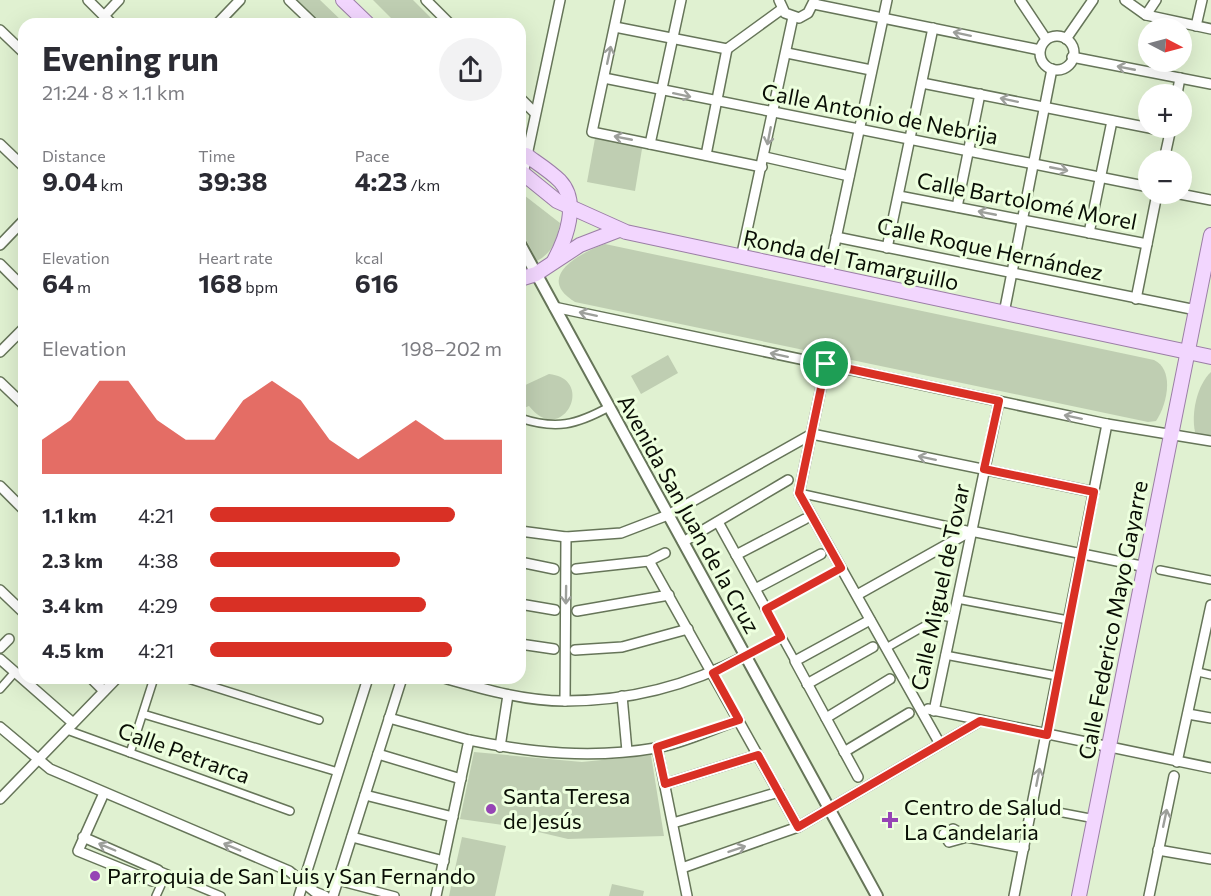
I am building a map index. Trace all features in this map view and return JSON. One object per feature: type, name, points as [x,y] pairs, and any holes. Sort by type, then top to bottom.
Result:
[{"type":"main road","points":[[343,0],[362,18]]},
{"type":"main road","points":[[526,157],[562,183],[571,208],[562,245],[554,261]]},
{"type":"main road","name":"Ronda del Tamarguillo","points":[[526,176],[571,208],[619,230],[1211,357]]},
{"type":"main road","points":[[526,277],[536,274],[580,245],[619,230]]},
{"type":"main road","name":"Calle Federico Mayo Gayarre","points":[[1079,896],[1211,236]]},
{"type":"street","points":[[88,0],[107,18]]},
{"type":"street","points":[[104,15],[119,0]]},
{"type":"street","points":[[223,18],[240,0]]},
{"type":"street","points":[[290,0],[308,18]]},
{"type":"street","points":[[426,0],[444,18]]},
{"type":"street","points":[[526,144],[560,0]]},
{"type":"street","points":[[620,0],[592,132],[706,155],[849,176]]},
{"type":"street","points":[[650,144],[681,0]]},
{"type":"street","points":[[828,276],[887,0]]},
{"type":"street","points":[[1020,0],[1046,39]]},
{"type":"street","points":[[1066,39],[1093,0]]},
{"type":"street","points":[[1125,0],[1146,15],[1211,29]]},
{"type":"street","points":[[1146,15],[1157,0]]},
{"type":"street","points":[[1157,0],[1152,12],[1194,22],[1200,0]]},
{"type":"street","points":[[1196,26],[1200,0]]},
{"type":"street","points":[[793,17],[804,16],[814,2],[1040,50]]},
{"type":"street","points":[[706,155],[727,49],[781,4],[793,17]]},
{"type":"street","points":[[741,258],[764,162],[793,17]]},
{"type":"street","points":[[615,27],[727,49]]},
{"type":"street","points":[[887,248],[933,28]]},
{"type":"street","points":[[0,30],[18,47]]},
{"type":"street","points":[[1056,36],[1066,39],[1072,47],[1072,57],[1062,68],[1052,69],[1041,59],[1040,50],[1046,39],[1056,36]]},
{"type":"street","points":[[786,53],[871,70]]},
{"type":"street","points":[[1072,57],[1211,84]]},
{"type":"street","points":[[1004,313],[1052,69]]},
{"type":"street","name":"Calle Antonio de Nebrija","points":[[604,78],[1138,185]]},
{"type":"street","points":[[1179,84],[1180,78]]},
{"type":"street","points":[[922,83],[1138,125]]},
{"type":"street","points":[[957,207],[980,94]]},
{"type":"street","points":[[526,104],[535,113]]},
{"type":"street","points":[[1089,233],[1112,121]]},
{"type":"street","points":[[0,144],[18,161]]},
{"type":"street","name":"Calle Bartolomé Morel","points":[[899,195],[1147,244]]},
{"type":"street","points":[[1192,196],[1211,200]]},
{"type":"street","points":[[1136,299],[1155,204]]},
{"type":"street","points":[[0,245],[18,226]]},
{"type":"street","name":"Calle Roque Hernández","points":[[836,237],[1196,310]]},
{"type":"street","name":"Avenida San Juan de la Cruz","points":[[526,255],[877,896]]},
{"type":"street","points":[[0,264],[18,282]]},
{"type":"street","points":[[554,307],[1107,424],[1211,441]]},
{"type":"street","points":[[0,352],[18,334]]},
{"type":"street","points":[[826,364],[799,493],[940,744]]},
{"type":"street","points":[[0,382],[18,399]]},
{"type":"street","name":"Calle Miguel de Tovar","points":[[934,711],[999,401]]},
{"type":"street","points":[[526,420],[542,425],[563,426],[609,407]]},
{"type":"street","points":[[1014,896],[1107,424]]},
{"type":"street","points":[[526,532],[566,537],[621,533],[668,515],[812,434],[1094,492]]},
{"type":"street","points":[[683,542],[804,471]]},
{"type":"street","points":[[0,486],[18,504]]},
{"type":"street","points":[[799,493],[1146,567]]},
{"type":"street","points":[[736,555],[805,519]]},
{"type":"street","points":[[718,522],[865,789]]},
{"type":"street","points":[[857,595],[971,531]]},
{"type":"street","points":[[565,701],[566,537]]},
{"type":"street","points":[[755,589],[831,549]]},
{"type":"street","points":[[576,569],[649,561],[665,553]]},
{"type":"street","points":[[649,561],[798,827]]},
{"type":"street","points":[[526,563],[554,569]]},
{"type":"street","points":[[766,609],[841,568]]},
{"type":"street","points":[[1160,570],[1211,579]]},
{"type":"street","points":[[0,590],[18,607]]},
{"type":"street","points":[[577,610],[669,595]]},
{"type":"street","points":[[957,599],[1068,620]]},
{"type":"street","points":[[526,605],[555,610]]},
{"type":"street","points":[[1178,762],[1211,605]]},
{"type":"street","points":[[807,684],[873,647],[885,645],[942,616],[953,618]]},
{"type":"street","points":[[795,661],[870,620]]},
{"type":"street","points":[[575,650],[622,647],[688,629]]},
{"type":"street","points":[[467,684],[508,695],[565,701],[649,693],[713,673],[781,637]]},
{"type":"street","points":[[0,648],[9,639]]},
{"type":"street","points":[[526,645],[554,649]]},
{"type":"street","points":[[945,655],[1057,676]]},
{"type":"street","points":[[0,659],[18,675]]},
{"type":"street","points":[[0,689],[15,672]]},
{"type":"street","points":[[1198,672],[1211,675]]},
{"type":"street","points":[[826,718],[901,673]]},
{"type":"street","points":[[27,684],[70,726]]},
{"type":"street","points":[[97,684],[104,691]]},
{"type":"street","points":[[1,795],[111,684]]},
{"type":"street","points":[[130,753],[152,684]]},
{"type":"street","points":[[204,684],[319,720]]},
{"type":"street","points":[[299,896],[366,684]]},
{"type":"street","points":[[333,896],[400,684]]},
{"type":"street","points":[[500,747],[508,695]]},
{"type":"street","points":[[622,696],[627,751]]},
{"type":"street","points":[[844,752],[920,707],[1211,768]]},
{"type":"street","points":[[143,714],[338,772]]},
{"type":"street","points":[[1188,714],[1211,718]]},
{"type":"street","points":[[390,718],[469,740],[524,752],[591,755],[657,747],[739,720]]},
{"type":"street","points":[[682,868],[798,827],[980,721]]},
{"type":"street","name":"Calle Petrarca","points":[[70,726],[130,753],[290,811]]},
{"type":"street","points":[[0,727],[50,770],[289,871],[325,896]]},
{"type":"street","points":[[436,896],[469,740]]},
{"type":"street","points":[[657,747],[687,896]]},
{"type":"street","points":[[378,754],[461,778]]},
{"type":"street","points":[[665,784],[758,755]]},
{"type":"street","points":[[1149,896],[1174,776]]},
{"type":"street","points":[[673,823],[779,792]]},
{"type":"street","points":[[104,793],[78,851],[152,881],[162,872]]},
{"type":"street","points":[[365,795],[453,817]]},
{"type":"street","points":[[1032,807],[1095,819]]},
{"type":"street","points":[[83,837],[201,892],[221,896]]},
{"type":"street","points":[[352,837],[444,861]]},
{"type":"street","points":[[967,837],[1024,848]]},
{"type":"street","points":[[1158,850],[1211,859]]},
{"type":"street","points":[[156,896],[162,872]]},
{"type":"street","points":[[338,881],[395,896]]},
{"type":"green space","points":[[296,0],[320,0],[339,18],[315,18]]},
{"type":"green space","points":[[373,0],[413,0],[431,18],[391,18]]},
{"type":"green space","points":[[596,133],[643,143],[635,191],[587,182]]},
{"type":"green space","points":[[526,197],[560,223],[553,245],[547,254],[537,261],[526,240]]},
{"type":"green space","points":[[605,244],[1154,360],[1165,372],[1166,397],[1156,421],[1148,422],[575,302],[563,293],[559,284],[560,275],[565,267],[584,253]]},
{"type":"green space","points":[[668,355],[678,373],[641,394],[631,376]]},
{"type":"green space","points":[[1211,372],[1211,438],[1195,432],[1194,416],[1196,400],[1202,384]]},
{"type":"green space","points":[[549,374],[563,379],[571,387],[572,397],[569,408],[562,416],[553,419],[541,417],[529,406],[526,407],[526,385]]},
{"type":"green space","points":[[474,752],[582,762],[651,755],[664,836],[568,839],[517,827],[460,819]]},
{"type":"green space","points":[[462,837],[506,846],[495,896],[449,896]]},
{"type":"green space","points":[[612,884],[644,891],[643,896],[609,896]]},
{"type":"place","name":"Santa Teresa de Jesús","points":[[491,809]]},
{"type":"place","name":"Centro de Salud La Candelaria","points":[[890,820]]},
{"type":"place","name":"Parroquia de San Luis y San Fernando","points":[[95,876]]},
{"type":"route","points":[[826,364],[999,401],[984,469],[1094,492],[1047,735],[980,721],[798,827],[758,755],[665,784],[657,747],[739,720],[713,673],[781,637],[766,609],[841,568],[799,493],[826,364]]}]
